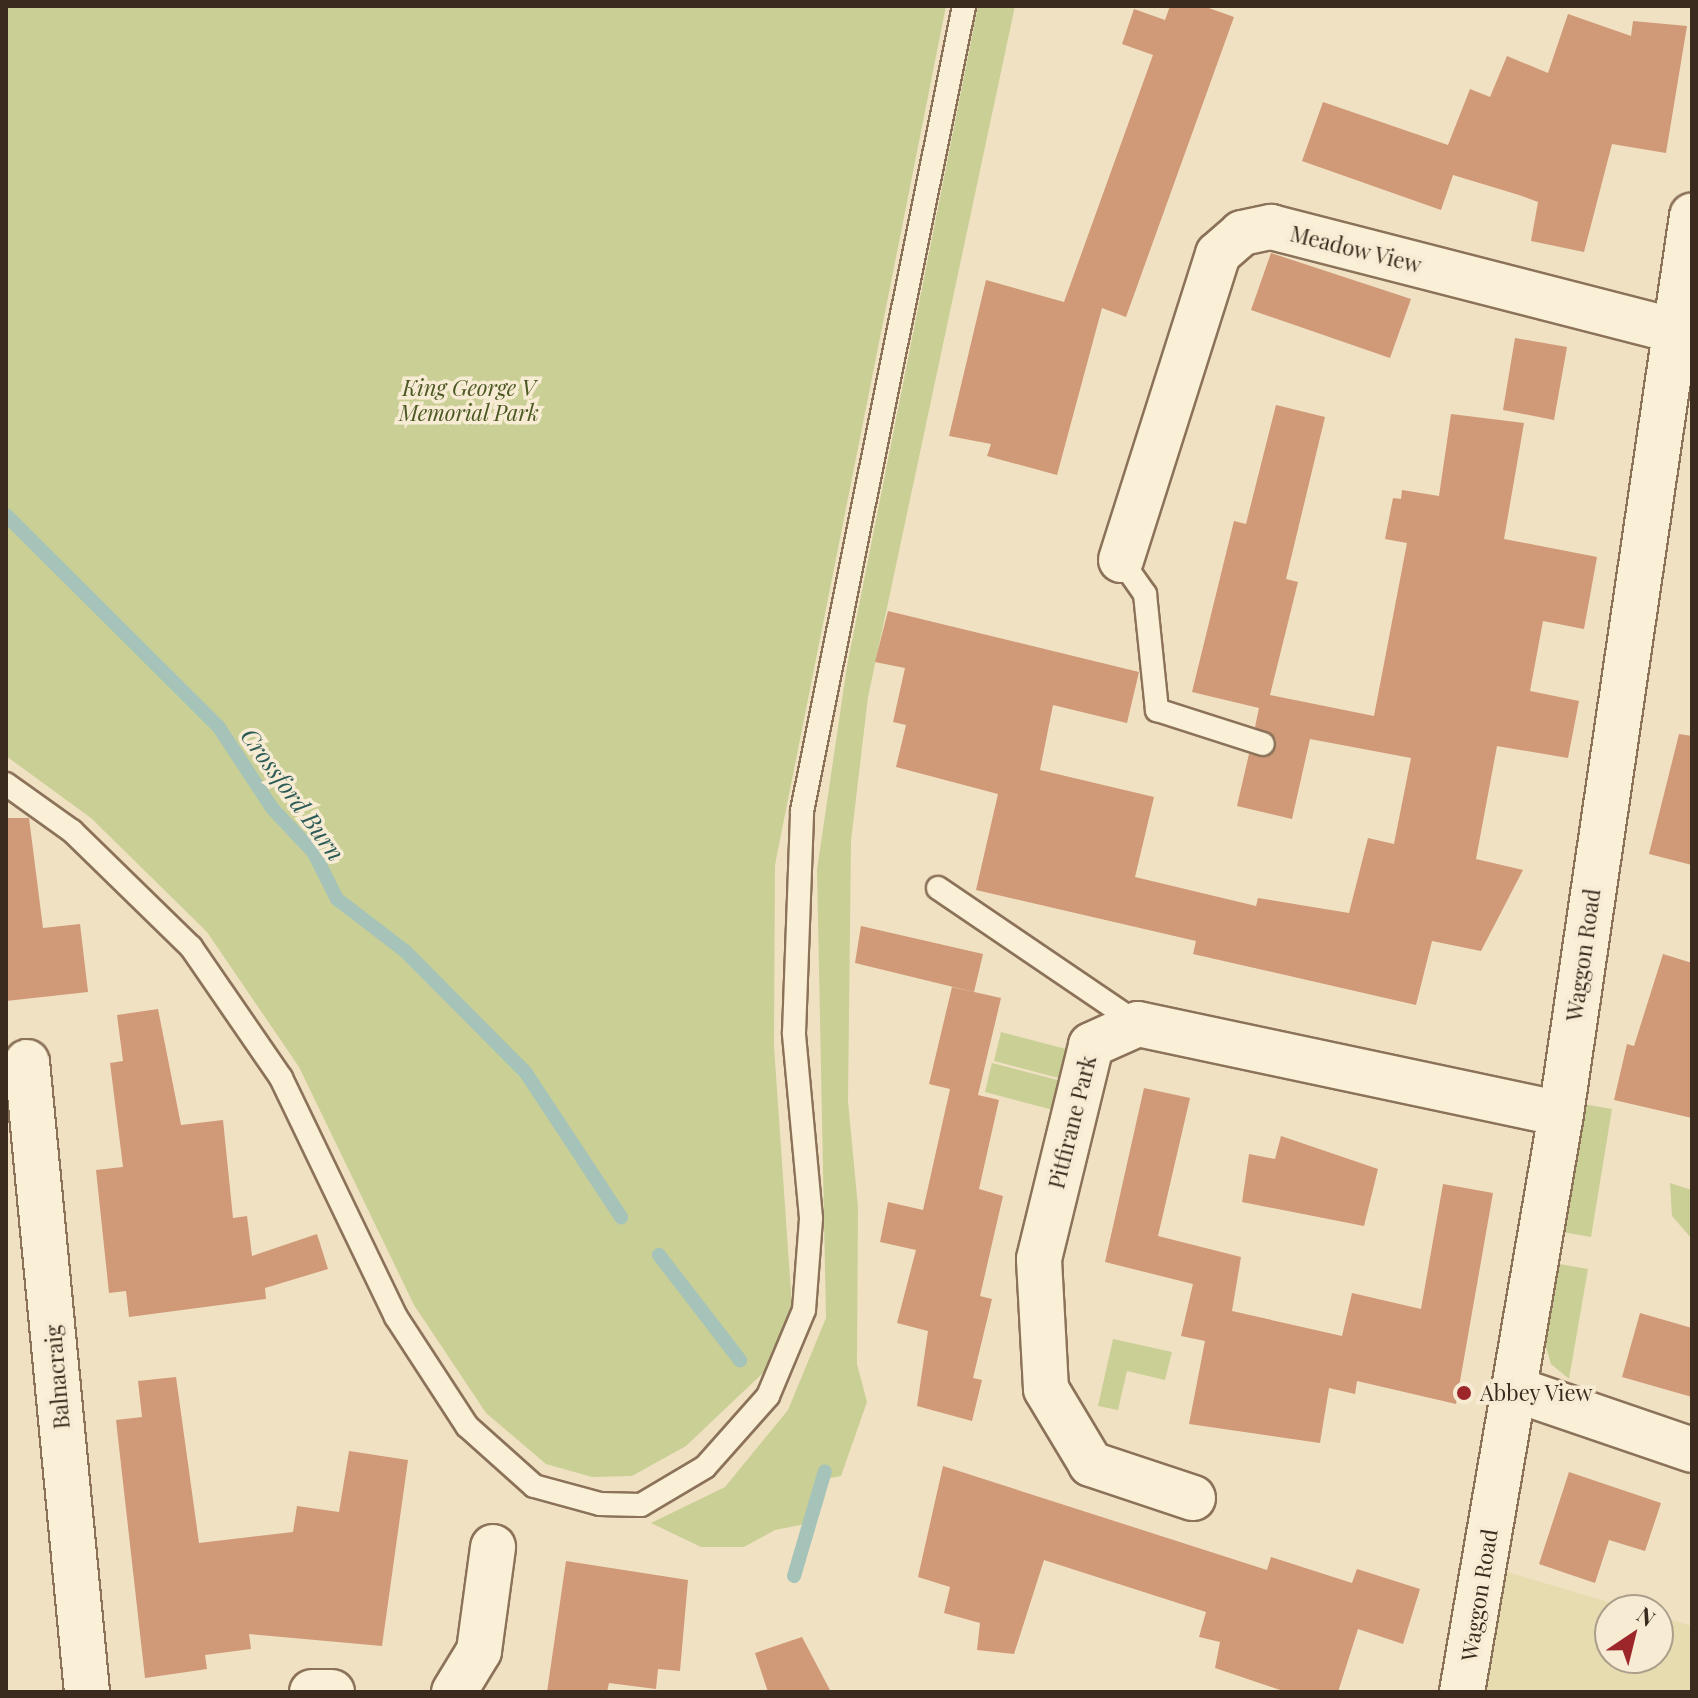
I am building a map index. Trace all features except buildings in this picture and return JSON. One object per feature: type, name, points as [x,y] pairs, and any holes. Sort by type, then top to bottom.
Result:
[{"type":"street","name":"Waggon Road","points":[[1462,1692],[1561,1114],[1672,330],[1692,216]]},
{"type":"street","name":"Meadow View","points":[[1121,560],[1218,254],[1242,233],[1271,227],[1672,330]]},
{"type":"street","points":[[1138,1024],[1561,1114]]},
{"type":"street","name":"Pitfirane Park","points":[[1138,1024],[1091,1045],[1039,1259],[1046,1389],[1091,1464],[1193,1498]]},
{"type":"street","name":"Balnacraig","points":[[27,1062],[87,1692]]},
{"type":"street","points":[[1514,1389],[1692,1450]]},
{"type":"street","points":[[454,1692],[479,1651],[493,1547]]},
{"type":"street","points":[[312,1692],[332,1692]]},
{"type":"lane","points":[[6,784],[72,831],[191,947],[281,1078],[396,1317],[467,1426],[534,1486],[600,1504],[641,1505],[705,1467],[768,1396],[804,1310],[811,1218],[794,1033],[802,811],[964,6]]},
{"type":"lane","points":[[1121,560],[1145,594],[1157,710],[1263,744]]},
{"type":"lane","points":[[938,888],[1138,1024]]},
{"type":"shaded area","points":[[1497,1569],[1594,1598],[1594,1674],[1674,1674],[1674,1621],[1692,1626],[1692,1692],[1477,1692]]},
{"type":"green space","name":"King George V Memorial Park","points":[[6,6],[946,6],[775,865],[774,1046],[792,1307],[764,1372],[686,1446],[632,1476],[592,1477],[546,1464],[486,1413],[414,1305],[299,1067],[207,932],[91,818],[6,756]]},
{"type":"green space","points":[[978,6],[1015,6],[868,697],[851,841],[848,1101],[858,1207],[857,1364],[867,1402],[841,1476],[816,1481],[816,1522],[775,1530],[744,1547],[701,1547],[651,1523],[725,1487],[788,1410],[826,1318],[817,870],[847,666]]},
{"type":"green space","points":[[1001,1032],[1074,1051],[1066,1080],[994,1061]]},
{"type":"green space","points":[[992,1063],[1065,1082],[1057,1111],[985,1092]]},
{"type":"green space","points":[[1583,1104],[1612,1109],[1591,1237],[1562,1232]]},
{"type":"green space","points":[[1670,1183],[1692,1190],[1692,1239],[1672,1216]]},
{"type":"green space","points":[[1559,1264],[1588,1269],[1569,1379],[1551,1364],[1545,1344]]},
{"type":"green space","points":[[1113,1339],[1172,1352],[1165,1380],[1127,1371],[1118,1410],[1098,1406]]},
{"type":"waterway","name":"Crossford Burn","points":[[6,515],[218,726],[272,808],[314,853],[337,899],[405,951],[526,1073],[621,1217]]},
{"type":"waterway","name":"Crossford Burn","points":[[659,1255],[740,1360]]},
{"type":"waterway","name":"Crossford Burn","points":[[794,1576],[825,1471]]},
{"type":"place","name":"Abbey View","points":[[1464,1393]]}]
